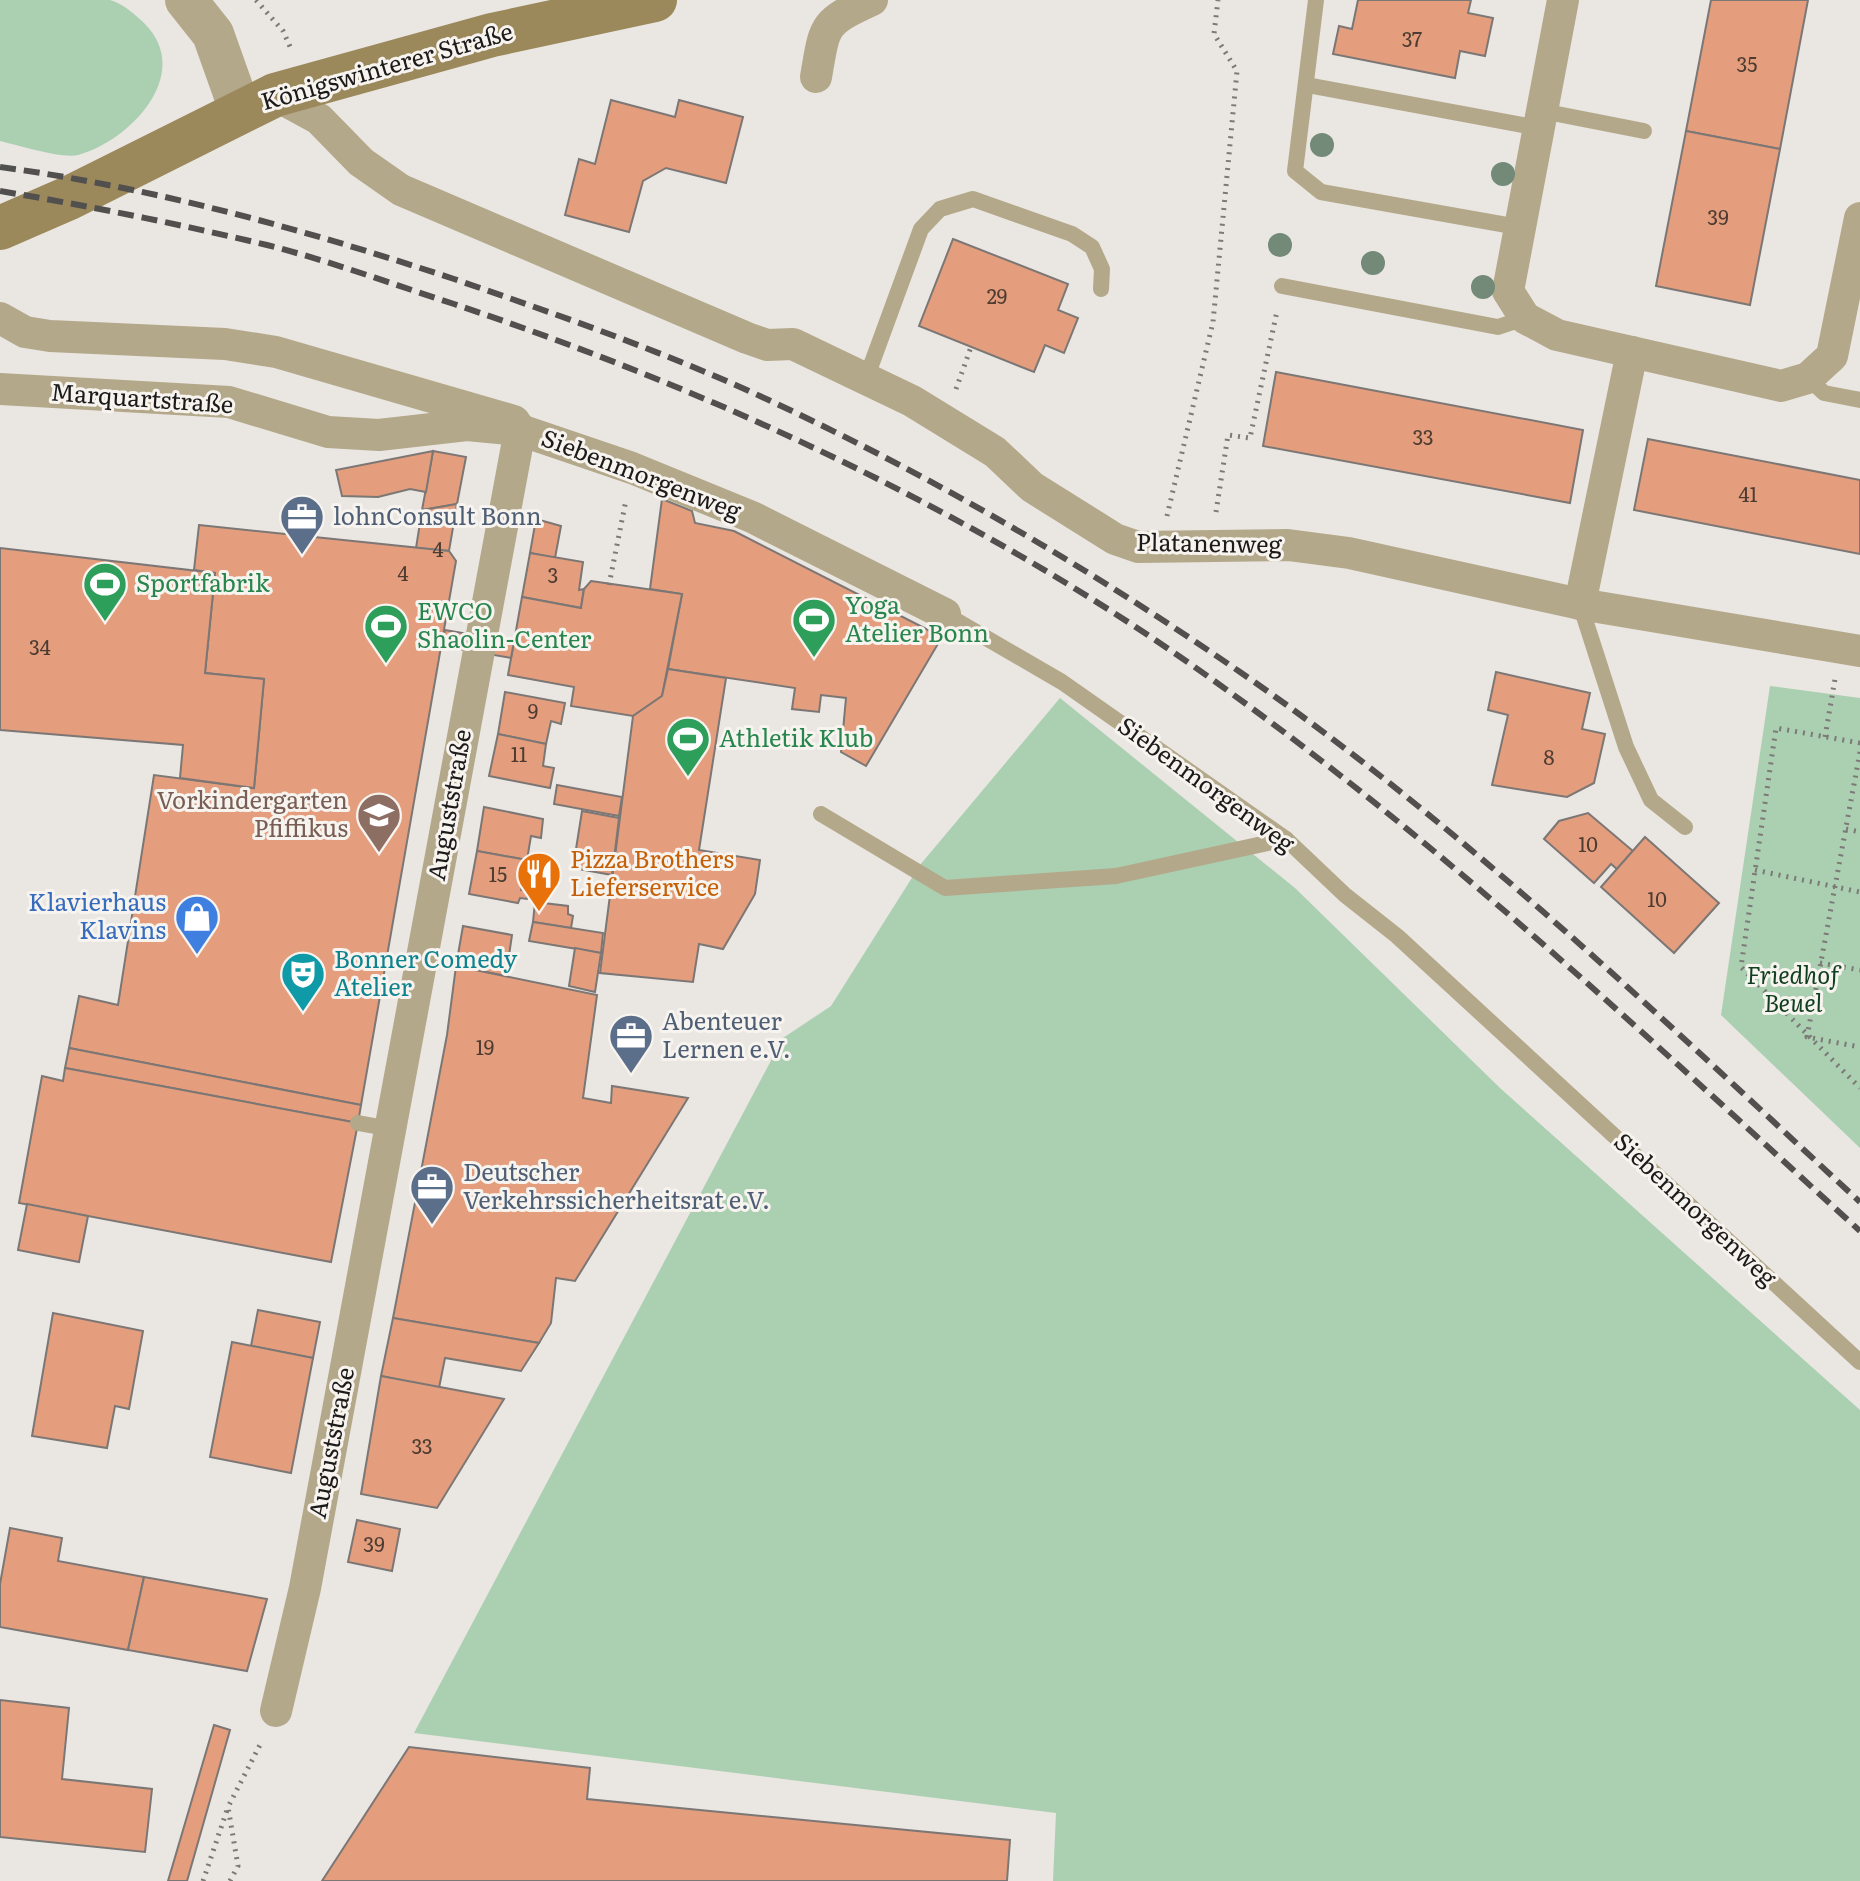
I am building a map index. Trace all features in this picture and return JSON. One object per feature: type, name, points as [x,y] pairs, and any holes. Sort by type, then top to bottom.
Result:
[{"type":"main road","name":"Königswinterer Straße","points":[[0,228],[69,198],[274,97],[492,35],[655,0]]},
{"type":"street","points":[[186,0],[213,34],[274,97]]},
{"type":"street","points":[[816,77],[824,30],[838,15],[872,0]]},
{"type":"street","points":[[1563,0],[1508,291],[1525,318],[1557,335],[1781,386],[1808,378],[1832,356],[1853,304],[1860,218]]},
{"type":"street","name":"Platanenweg","points":[[274,97],[319,119],[361,162],[401,190],[747,338],[767,345],[793,344],[912,401],[982,444],[1032,487],[1115,539],[1138,547],[1288,545],[1349,553],[1580,604],[1850,650]]},
{"type":"street","points":[[0,318],[25,332],[50,336],[225,344],[276,352],[514,421],[520,430]]},
{"type":"street","points":[[1580,604],[1632,352]]},
{"type":"street","name":"Marquartstraße","points":[[0,389],[229,402],[328,432],[379,435],[467,425],[520,430]]},
{"type":"street","name":"Siebenmorgenweg","points":[[520,430],[632,468],[752,517],[945,614]]},
{"type":"street","name":"Auguststraße","points":[[276,1711],[303,1603],[520,430]]},
{"type":"lane","points":[[1316,0],[1295,171],[1321,192],[1518,227]]},
{"type":"lane","points":[[1307,85],[1541,120],[1644,131]]},
{"type":"lane","points":[[866,379],[921,229],[940,209],[973,199],[1072,234],[1092,247],[1102,269],[1101,289]]},
{"type":"lane","points":[[1282,286],[1498,327],[1525,318]]},
{"type":"lane","points":[[1808,378],[1824,393],[1860,400]]},
{"type":"lane","points":[[1580,604],[1626,747],[1651,800],[1685,827]]},
{"type":"lane","name":"Siebenmorgenweg","points":[[945,614],[1062,682],[1286,839],[1345,895],[1397,936],[1860,1362]]},
{"type":"lane","points":[[821,814],[945,888],[1116,876],[1286,839]]},
{"type":"lane","points":[[358,1123],[391,1129]]},
{"type":"path","points":[[256,0],[283,31],[274,97]]},
{"type":"path","points":[[1160,548],[1213,322],[1237,71],[1214,34],[1218,0]]},
{"type":"path","points":[[1212,545],[1228,435],[1250,438],[1282,286]]},
{"type":"path","points":[[960,378],[971,347]]},
{"type":"path","points":[[609,585],[632,468]]},
{"type":"path","points":[[1825,737],[1850,650]]},
{"type":"path","points":[[1860,743],[1776,728],[1741,967],[1860,1088]]},
{"type":"path","points":[[1807,1037],[1860,752]]},
{"type":"path","points":[[1846,829],[1860,832]]},
{"type":"path","points":[[1755,870],[1860,892]]},
{"type":"path","points":[[1820,963],[1860,970]]},
{"type":"path","points":[[1807,1037],[1860,1047]]},
{"type":"path","points":[[203,1881],[228,1807],[276,1711]]},
{"type":"path","points":[[228,1807],[238,1866],[230,1881]]},
{"type":"green space","points":[[0,0],[110,0],[133,13],[158,43],[163,64],[159,84],[135,121],[117,136],[78,155],[51,153],[0,141]]},
{"type":"green space","name":"Friedhof Beuel","points":[[1770,686],[1860,698],[1860,1148],[1721,1015]]},
{"type":"green space","points":[[1060,698],[1295,888],[1500,1088],[1860,1410],[1860,1881],[1053,1881],[1056,1813],[414,1733],[783,1038],[831,1006],[920,865]]},
{"type":"building","points":[[1358,0],[1471,0],[1468,13],[1493,18],[1485,56],[1460,51],[1455,78],[1333,54],[1339,26],[1352,29]]},
{"type":"building","points":[[1711,0],[1808,0],[1780,149],[1686,131]]},
{"type":"building","points":[[611,100],[675,117],[679,100],[743,117],[726,183],[666,168],[643,181],[629,232],[565,215],[579,159],[595,164]]},
{"type":"building","points":[[1686,131],[1780,149],[1750,305],[1656,286]]},
{"type":"building","points":[[953,239],[1068,284],[1058,310],[1078,318],[1064,353],[1045,345],[1034,372],[919,326]]},
{"type":"building","points":[[1276,372],[1583,430],[1570,503],[1263,446]]},
{"type":"building","points":[[1648,439],[1860,480],[1860,554],[1634,510]]},
{"type":"building","points":[[433,451],[466,457],[457,504],[422,510]]},
{"type":"building","points":[[433,451],[426,492],[410,489],[378,497],[342,496],[336,470]]},
{"type":"building","points":[[662,499],[692,511],[695,523],[734,531],[942,637],[866,766],[841,752],[846,698],[821,695],[819,712],[792,709],[795,688],[668,669],[682,594],[650,589]]},
{"type":"building","points":[[457,504],[449,551],[416,548],[422,510]]},
{"type":"building","points":[[536,519],[561,526],[555,558],[530,553]]},
{"type":"building","points":[[199,525],[449,551],[456,561],[361,1105],[69,1048],[79,996],[118,1005],[154,775],[254,788],[264,679],[205,673],[215,573],[194,570]]},
{"type":"building","name":"Sportfabrik","points":[[0,548],[215,573],[205,673],[264,679],[254,788],[180,778],[183,745],[0,730]]},
{"type":"building","points":[[530,553],[583,562],[579,590],[584,589],[581,608],[522,597]]},
{"type":"building","points":[[591,581],[682,594],[662,696],[633,716],[571,706],[574,687],[508,675],[522,597],[581,608],[584,589]]},
{"type":"building","points":[[445,630],[514,642],[511,658],[442,646]]},
{"type":"building","points":[[668,669],[726,678],[699,850],[760,860],[755,894],[723,949],[699,944],[693,982],[600,973],[633,716],[662,696]]},
{"type":"building","points":[[1496,672],[1590,693],[1582,729],[1605,734],[1594,783],[1567,797],[1492,785],[1508,715],[1488,710]]},
{"type":"building","points":[[505,692],[565,703],[561,724],[551,721],[546,744],[498,734]]},
{"type":"building","points":[[498,734],[546,744],[543,766],[554,768],[550,788],[489,776]]},
{"type":"building","points":[[557,785],[622,797],[619,816],[554,804]]},
{"type":"building","points":[[484,807],[543,819],[541,838],[531,836],[527,860],[477,851]]},
{"type":"building","points":[[582,811],[619,818],[612,875],[573,868]]},
{"type":"building","points":[[1588,813],[1633,851],[1617,869],[1611,864],[1594,883],[1544,839],[1559,821]]},
{"type":"building","points":[[1645,837],[1719,903],[1674,953],[1601,887]]},
{"type":"building","points":[[477,851],[527,860],[521,890],[529,891],[527,899],[520,898],[518,903],[469,894]]},
{"type":"building","points":[[535,902],[568,906],[568,914],[573,916],[571,928],[533,922]]},
{"type":"building","points":[[533,922],[603,933],[601,953],[529,941]]},
{"type":"building","points":[[463,926],[512,935],[506,976],[456,966]]},
{"type":"building","points":[[575,948],[601,953],[595,992],[569,986]]},
{"type":"building","points":[[456,966],[597,995],[583,1098],[611,1103],[612,1086],[688,1098],[575,1281],[556,1278],[551,1323],[539,1343],[393,1318],[447,1035]]},
{"type":"building","points":[[69,1048],[361,1105],[358,1123],[65,1068]]},
{"type":"building","points":[[65,1068],[358,1123],[331,1262],[19,1203],[42,1076],[63,1081]]},
{"type":"building","points":[[27,1204],[88,1216],[79,1262],[18,1250]]},
{"type":"building","points":[[258,1310],[320,1322],[313,1358],[251,1346]]},
{"type":"building","points":[[53,1313],[143,1331],[129,1409],[115,1406],[107,1448],[32,1436]]},
{"type":"building","points":[[393,1318],[539,1343],[521,1371],[445,1358],[439,1388],[381,1376]]},
{"type":"building","points":[[232,1342],[313,1358],[291,1473],[210,1457]]},
{"type":"building","points":[[381,1376],[504,1399],[437,1508],[361,1494]]},
{"type":"building","points":[[357,1520],[400,1529],[392,1571],[348,1562]]},
{"type":"building","points":[[10,1528],[62,1538],[58,1561],[144,1577],[128,1650],[0,1627],[0,1584]]},
{"type":"building","points":[[144,1577],[267,1599],[247,1671],[128,1650]]},
{"type":"building","points":[[0,1700],[69,1708],[62,1779],[152,1789],[145,1852],[0,1837]]},
{"type":"building","points":[[214,1725],[230,1730],[187,1881],[168,1881]]},
{"type":"building","points":[[409,1747],[590,1768],[587,1799],[1010,1840],[1007,1881],[322,1881]]},
{"type":"railway","points":[[0,167],[116,186],[230,212],[454,279],[713,375],[813,421],[939,486],[1122,594],[1323,731],[1482,859],[1559,926],[1860,1202]]},
{"type":"railway","points":[[0,191],[267,245],[454,304],[556,340],[759,422],[955,519],[1142,631],[1314,755],[1475,885],[1860,1231]]},
{"type":"place","name":"lohnConsult Bonn","points":[[302,556]]},
{"type":"place","name":"Sportfabrik","points":[[105,623]]},
{"type":"place","name":"Yoga Atelier Bonn","points":[[814,659]]},
{"type":"place","name":"EWCO Shaolin-Center","points":[[386,665]]},
{"type":"place","name":"Athletik Klub","points":[[688,778]]},
{"type":"place","name":"Vorkindergarten Pfiffikus","points":[[379,854]]},
{"type":"place","name":"Pizza Brothers Lieferservice","points":[[539,913]]},
{"type":"place","name":"Klavierhaus Klavins","points":[[197,956]]},
{"type":"place","name":"Bonner Comedy Atelier","points":[[303,1013]]},
{"type":"place","name":"Abenteuer Lernen e.V.","points":[[631,1075]]},
{"type":"place","name":"Deutscher Verkehrssicherheitsrat e.V.","points":[[432,1226]]}]
